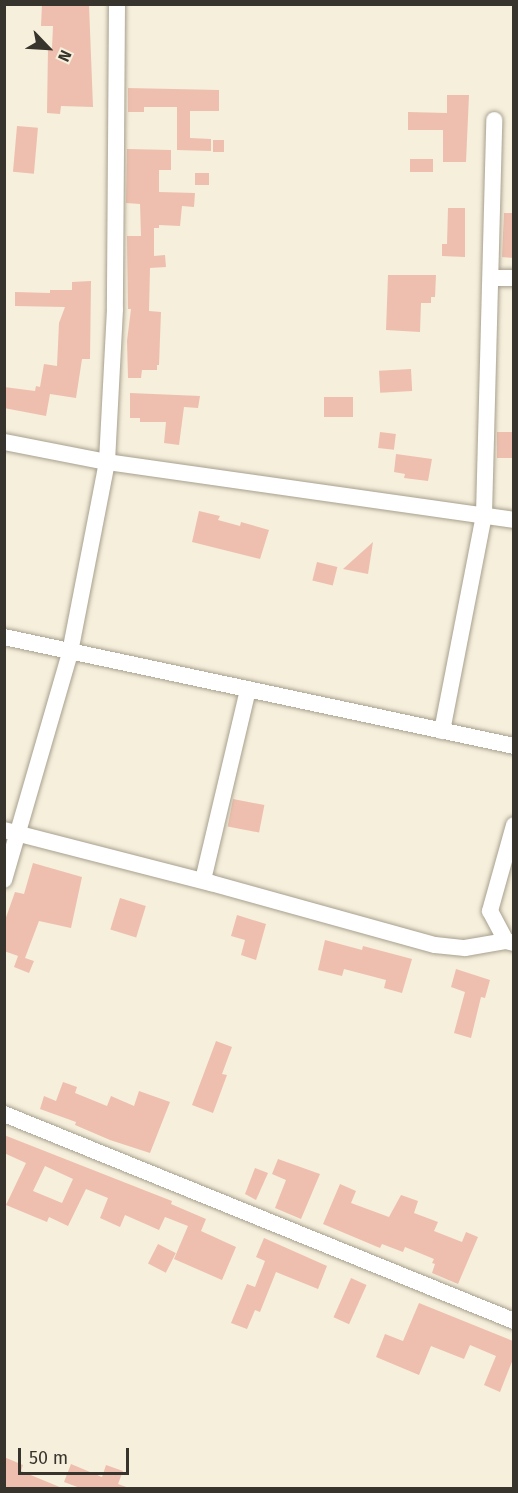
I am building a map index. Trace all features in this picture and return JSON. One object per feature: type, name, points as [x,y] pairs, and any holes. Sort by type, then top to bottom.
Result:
[{"type":"street","points":[[4,880],[11,832],[70,651],[107,462],[115,309],[117,4]]},
{"type":"street","points":[[442,731],[484,514],[492,278],[494,120]]},
{"type":"street","points":[[492,278],[513,278]]},
{"type":"street","points":[[4,442],[107,462],[484,514],[513,520]]},
{"type":"street","points":[[4,637],[513,746]]},
{"type":"street","points":[[203,880],[248,689]]},
{"type":"street","points":[[11,832],[203,880],[435,945],[465,948],[510,942],[490,911],[513,825]]},
{"type":"street","points":[[4,1114],[513,1321]]},
{"type":"building","points":[[42,4],[89,5],[93,107],[61,106],[60,114],[47,113],[48,48],[52,48],[53,26],[41,26]]},
{"type":"building","points":[[128,88],[219,90],[219,111],[190,111],[190,138],[211,139],[211,151],[177,150],[177,107],[144,107],[144,112],[128,112]]},
{"type":"building","points":[[447,95],[469,95],[466,162],[443,162],[443,130],[408,130],[408,112],[447,113]]},
{"type":"building","points":[[17,126],[38,128],[34,174],[13,172]]},
{"type":"building","points":[[213,140],[224,140],[224,152],[213,152]]},
{"type":"building","points":[[127,149],[171,150],[171,170],[159,170],[159,192],[195,193],[194,207],[182,206],[180,226],[159,225],[159,228],[154,228],[154,256],[165,255],[166,267],[150,268],[149,311],[161,312],[159,365],[157,365],[157,370],[142,370],[141,378],[128,378],[127,341],[131,309],[128,309],[127,236],[141,236],[140,204],[126,203]]},
{"type":"building","points":[[410,159],[433,159],[433,172],[410,172]]},
{"type":"building","points":[[195,173],[209,173],[209,185],[195,185]]},
{"type":"building","points":[[448,208],[465,208],[465,257],[442,256],[442,244],[447,244]]},
{"type":"building","points":[[504,213],[513,213],[513,258],[502,257]]},
{"type":"building","points":[[388,275],[436,275],[435,297],[431,297],[431,303],[421,303],[420,332],[386,330]]},
{"type":"building","points":[[91,281],[90,359],[82,359],[76,398],[50,394],[46,416],[4,408],[4,387],[35,391],[36,386],[40,387],[44,364],[57,366],[59,323],[65,307],[15,306],[15,292],[50,293],[50,290],[72,290],[72,282]]},
{"type":"building","points":[[411,369],[412,391],[380,393],[379,371]]},
{"type":"building","points":[[130,393],[200,396],[198,408],[184,407],[179,445],[164,443],[166,422],[140,422],[140,418],[130,418]]},
{"type":"building","points":[[324,397],[353,397],[353,417],[324,417]]},
{"type":"building","points":[[380,432],[396,434],[394,450],[378,448]]},
{"type":"building","points":[[497,432],[512,432],[512,458],[497,458]]},
{"type":"building","points":[[396,454],[432,459],[428,481],[404,478],[405,474],[394,472]]},
{"type":"building","points":[[199,511],[220,516],[218,520],[240,526],[241,522],[269,530],[260,559],[192,542]]},
{"type":"building","points":[[373,542],[368,574],[343,569]]},
{"type":"building","points":[[317,562],[337,567],[333,586],[312,580]]},
{"type":"building","points":[[233,799],[264,805],[259,833],[228,826]]},
{"type":"building","points":[[33,863],[82,877],[71,928],[39,921],[25,958],[34,961],[29,973],[14,967],[18,956],[21,957],[4,951],[4,923],[15,892],[24,894]]},
{"type":"building","points":[[120,898],[146,906],[136,937],[110,930]]},
{"type":"building","points":[[237,915],[266,924],[256,960],[241,955],[245,940],[231,936]]},
{"type":"building","points":[[325,940],[362,950],[363,946],[412,959],[402,993],[384,988],[386,980],[344,969],[342,976],[318,970]]},
{"type":"building","points":[[456,969],[490,980],[485,998],[481,997],[471,1038],[454,1033],[465,992],[451,987]]},
{"type":"building","points":[[216,1041],[232,1047],[222,1074],[227,1075],[213,1113],[192,1105]]},
{"type":"building","points":[[63,1082],[77,1087],[75,1093],[107,1106],[111,1096],[134,1106],[139,1091],[170,1102],[150,1153],[110,1140],[75,1125],[76,1122],[40,1109],[44,1096],[56,1101]]},
{"type":"building","points":[[4,1135],[172,1201],[171,1204],[206,1219],[201,1231],[236,1247],[222,1280],[174,1259],[188,1226],[165,1217],[159,1230],[125,1215],[120,1227],[100,1218],[108,1198],[86,1189],[68,1226],[49,1217],[47,1222],[6,1205],[26,1163],[4,1153]],"holes":[[[45,1166],[73,1179],[62,1203],[33,1191]]]},
{"type":"building","points":[[278,1159],[320,1174],[301,1219],[275,1208],[286,1180],[272,1174]]},
{"type":"building","points":[[255,1168],[268,1173],[256,1200],[245,1194]]},
{"type":"building","points":[[340,1184],[356,1191],[351,1203],[389,1217],[401,1195],[418,1201],[414,1213],[438,1222],[434,1231],[462,1242],[466,1232],[478,1237],[458,1284],[432,1273],[434,1259],[405,1247],[403,1252],[382,1244],[380,1248],[323,1224]]},
{"type":"building","points":[[264,1238],[327,1266],[318,1289],[276,1272],[260,1312],[255,1310],[247,1329],[231,1323],[247,1284],[255,1287],[265,1261],[256,1257]]},
{"type":"building","points":[[158,1244],[176,1253],[166,1273],[148,1264]]},
{"type":"building","points":[[351,1278],[367,1285],[349,1324],[334,1317]]},
{"type":"building","points":[[419,1303],[513,1341],[513,1359],[500,1392],[484,1385],[496,1356],[470,1345],[464,1359],[431,1346],[419,1375],[376,1357],[385,1334],[403,1341]]},
{"type":"building","points":[[4,1457],[23,1465],[21,1471],[62,1488],[4,1488]]},
{"type":"building","points":[[71,1464],[102,1477],[106,1465],[123,1471],[118,1484],[129,1488],[80,1488],[64,1482]]}]
